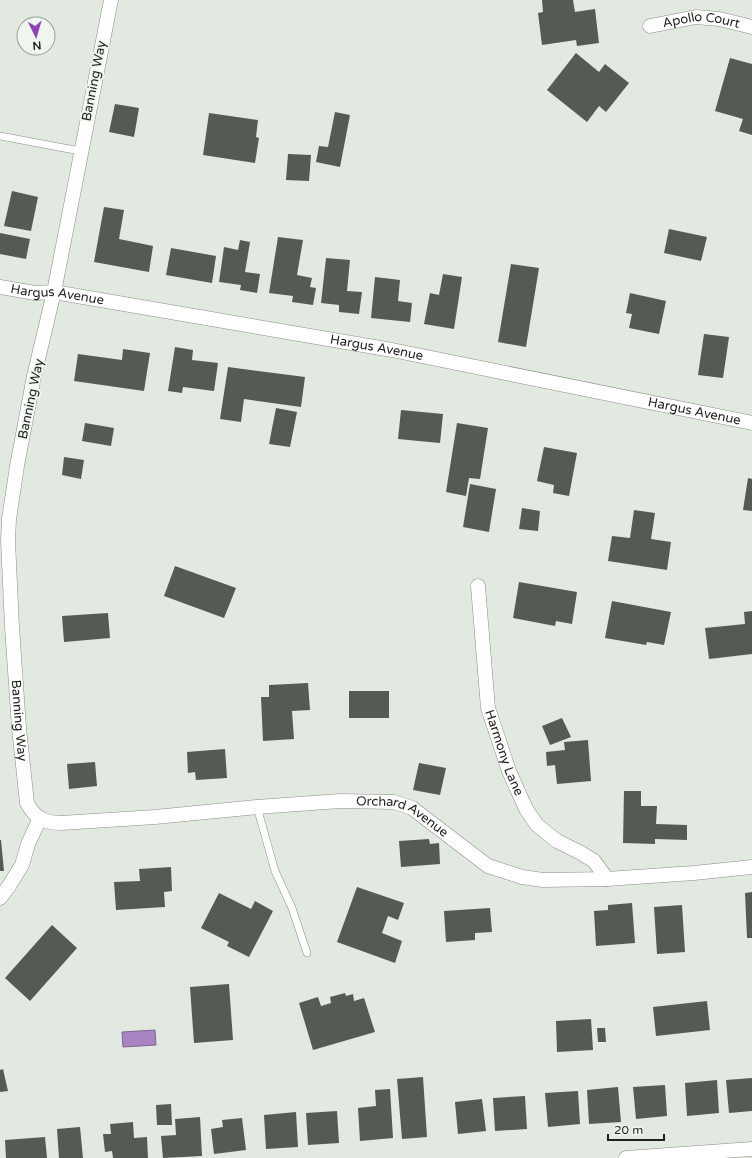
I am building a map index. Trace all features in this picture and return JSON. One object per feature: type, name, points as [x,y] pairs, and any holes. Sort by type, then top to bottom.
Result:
[{"type":"street","name":"Banning Way","points":[[40,818],[32,812],[27,803],[19,728],[12,626],[8,542],[9,519],[33,384],[54,292],[80,151],[111,0]]},
{"type":"street","name":"Apollo Court","points":[[650,26],[696,17],[719,19],[752,27]]},
{"type":"street","name":"Hargus Avenue","points":[[0,287],[35,293],[54,292],[392,350],[752,424]]},
{"type":"street","name":"Harmony Lane","points":[[478,586],[488,708],[509,771],[526,809],[537,824],[557,841],[594,861],[607,879]]},
{"type":"street","name":"Orchard Avenue","points":[[40,818],[51,823],[61,823],[340,801],[394,802],[412,808],[488,866],[522,877],[543,880],[607,879],[752,867]]},
{"type":"street","points":[[0,898],[10,886],[22,865],[28,844],[40,818]]},
{"type":"street","points":[[626,1158],[714,1155],[752,1149]]},
{"type":"lane","points":[[0,136],[80,151]]},
{"type":"lane","points":[[257,807],[275,871],[292,908],[307,953]]},
{"type":"shaded area","points":[[155,1030],[156,1045],[123,1047],[122,1032]]},
{"type":"building","points":[[542,0],[573,0],[575,12],[595,9],[599,43],[577,46],[576,40],[542,45],[538,13],[543,12]]},
{"type":"building","points":[[576,53],[599,72],[605,64],[629,83],[606,112],[599,106],[587,122],[547,90]]},
{"type":"building","points":[[730,58],[752,64],[752,135],[739,131],[743,119],[715,111]]},
{"type":"building","points":[[115,104],[139,108],[134,137],[109,132]]},
{"type":"building","points":[[335,112],[350,115],[340,167],[316,162],[319,146],[328,147]]},
{"type":"building","points":[[209,113],[258,120],[256,137],[259,138],[255,163],[203,155]]},
{"type":"building","points":[[288,154],[311,155],[309,181],[286,180]]},
{"type":"building","points":[[12,191],[38,197],[31,231],[4,226]]},
{"type":"building","points":[[104,207],[124,210],[119,239],[153,246],[149,272],[94,262]]},
{"type":"building","points":[[669,229],[707,237],[701,261],[664,253]]},
{"type":"building","points":[[0,233],[30,239],[26,259],[0,254]]},
{"type":"building","points":[[278,237],[303,240],[297,275],[312,278],[310,287],[316,288],[313,305],[292,302],[293,296],[269,293]]},
{"type":"building","points":[[240,240],[250,242],[245,272],[260,274],[257,293],[240,290],[241,285],[219,282],[224,247],[238,250]]},
{"type":"building","points":[[171,248],[216,256],[212,283],[166,275]]},
{"type":"building","points":[[326,258],[350,260],[347,291],[362,292],[359,314],[339,312],[339,305],[321,303]]},
{"type":"building","points":[[511,264],[539,268],[526,347],[498,342]]},
{"type":"building","points":[[443,274],[462,277],[454,329],[424,324],[430,293],[439,295]]},
{"type":"building","points":[[375,277],[400,280],[398,301],[412,303],[410,322],[371,318]]},
{"type":"building","points":[[630,293],[666,301],[659,334],[629,328],[632,314],[626,313]]},
{"type":"building","points":[[704,334],[729,337],[723,378],[698,375]]},
{"type":"building","points":[[175,347],[193,350],[192,360],[218,363],[214,391],[183,387],[182,393],[168,391]]},
{"type":"building","points":[[123,349],[150,353],[144,391],[74,381],[78,354],[122,360]]},
{"type":"building","points":[[228,367],[305,377],[301,407],[244,399],[241,422],[220,419]]},
{"type":"building","points":[[276,408],[297,412],[290,447],[269,444]]},
{"type":"building","points":[[401,410],[443,414],[440,443],[398,439]]},
{"type":"building","points":[[85,423],[114,428],[111,446],[82,441]]},
{"type":"building","points":[[457,423],[488,428],[480,479],[469,478],[466,496],[446,492]]},
{"type":"building","points":[[544,447],[577,453],[569,496],[553,493],[554,485],[537,481]]},
{"type":"building","points":[[64,457],[84,460],[81,479],[62,475]]},
{"type":"building","points":[[748,478],[752,479],[752,511],[743,510]]},
{"type":"building","points":[[470,484],[496,489],[489,532],[463,527]]},
{"type":"building","points":[[522,508],[540,511],[538,531],[519,529]]},
{"type":"building","points":[[634,510],[655,513],[651,539],[671,542],[667,570],[608,561],[612,536],[630,538]]},
{"type":"building","points":[[175,566],[236,588],[224,618],[164,596]]},
{"type":"building","points":[[519,582],[577,592],[572,624],[556,621],[555,626],[513,618]]},
{"type":"building","points":[[612,601],[671,612],[664,645],[647,642],[646,645],[605,638]]},
{"type":"building","points":[[752,611],[752,654],[709,659],[705,628],[745,624],[744,612]]},
{"type":"building","points":[[108,613],[110,638],[64,642],[62,616]]},
{"type":"building","points":[[308,683],[310,710],[292,711],[294,739],[263,741],[261,697],[269,697],[269,685]]},
{"type":"building","points":[[349,691],[389,691],[389,718],[349,718]]},
{"type":"building","points":[[562,718],[571,737],[550,745],[542,726]]},
{"type":"building","points":[[588,740],[591,781],[557,784],[555,765],[547,766],[546,752],[565,750],[564,742]]},
{"type":"building","points":[[225,749],[227,778],[196,780],[195,772],[188,773],[187,752]]},
{"type":"building","points":[[95,762],[97,786],[69,789],[67,764]]},
{"type":"building","points":[[419,763],[446,768],[440,795],[413,790]]},
{"type":"building","points":[[624,791],[641,791],[641,806],[657,806],[656,824],[687,825],[687,840],[655,839],[655,844],[623,843]]},
{"type":"building","points":[[429,839],[430,844],[439,843],[440,864],[401,867],[399,841]]},
{"type":"building","points":[[1,840],[4,871],[0,871]]},
{"type":"building","points":[[171,867],[172,891],[164,892],[165,907],[116,910],[114,882],[140,881],[139,869]]},
{"type":"building","points":[[357,887],[404,903],[398,920],[388,916],[382,933],[402,941],[395,963],[337,942]]},
{"type":"building","points":[[752,892],[752,938],[747,938],[745,893]]},
{"type":"building","points":[[219,893],[251,909],[255,901],[273,911],[249,957],[227,946],[229,942],[201,928]]},
{"type":"building","points":[[632,903],[635,943],[596,946],[594,911],[608,910],[608,905]]},
{"type":"building","points":[[682,905],[685,952],[657,954],[654,907]]},
{"type":"building","points":[[490,908],[492,932],[475,933],[475,940],[446,942],[444,911]]},
{"type":"building","points":[[52,925],[77,948],[30,1001],[5,978]]},
{"type":"building","points":[[229,984],[233,1040],[194,1043],[190,987]]},
{"type":"building","points":[[345,993],[346,996],[353,994],[354,1001],[364,998],[375,1032],[313,1050],[299,1003],[318,997],[321,1006],[331,1003],[330,997]]},
{"type":"building","points":[[707,1001],[710,1030],[656,1036],[653,1007]]},
{"type":"building","points":[[591,1019],[593,1050],[557,1052],[556,1021]]},
{"type":"building","points":[[597,1028],[605,1028],[606,1042],[598,1042]]},
{"type":"building","points":[[3,1069],[8,1091],[0,1092],[0,1070]]},
{"type":"building","points":[[423,1077],[427,1137],[402,1139],[397,1079]]},
{"type":"building","points":[[752,1078],[752,1111],[729,1113],[726,1080]]},
{"type":"building","points":[[717,1080],[719,1113],[687,1116],[685,1083]]},
{"type":"building","points":[[665,1085],[667,1116],[636,1119],[633,1087]]},
{"type":"building","points":[[618,1087],[621,1122],[589,1124],[587,1090]]},
{"type":"building","points":[[390,1089],[393,1138],[360,1141],[358,1108],[376,1106],[375,1090]]},
{"type":"building","points":[[578,1091],[580,1124],[548,1127],[545,1093]]},
{"type":"building","points":[[525,1096],[527,1129],[495,1131],[493,1098]]},
{"type":"building","points":[[482,1099],[486,1131],[458,1134],[455,1102]]},
{"type":"building","points":[[171,1104],[172,1125],[157,1125],[156,1105]]},
{"type":"building","points":[[337,1111],[339,1143],[308,1145],[306,1113]]},
{"type":"building","points":[[296,1112],[298,1147],[266,1149],[264,1115]]},
{"type":"building","points":[[200,1117],[202,1156],[163,1158],[161,1136],[176,1135],[175,1119]]},
{"type":"building","points":[[242,1118],[246,1150],[214,1154],[211,1129],[223,1127],[222,1120]]},
{"type":"building","points":[[133,1122],[134,1138],[147,1137],[148,1158],[113,1158],[112,1151],[105,1152],[103,1134],[111,1134],[110,1124]]},
{"type":"building","points":[[80,1127],[83,1158],[59,1158],[57,1129]]},
{"type":"building","points":[[45,1137],[47,1158],[6,1158],[5,1140]]}]
